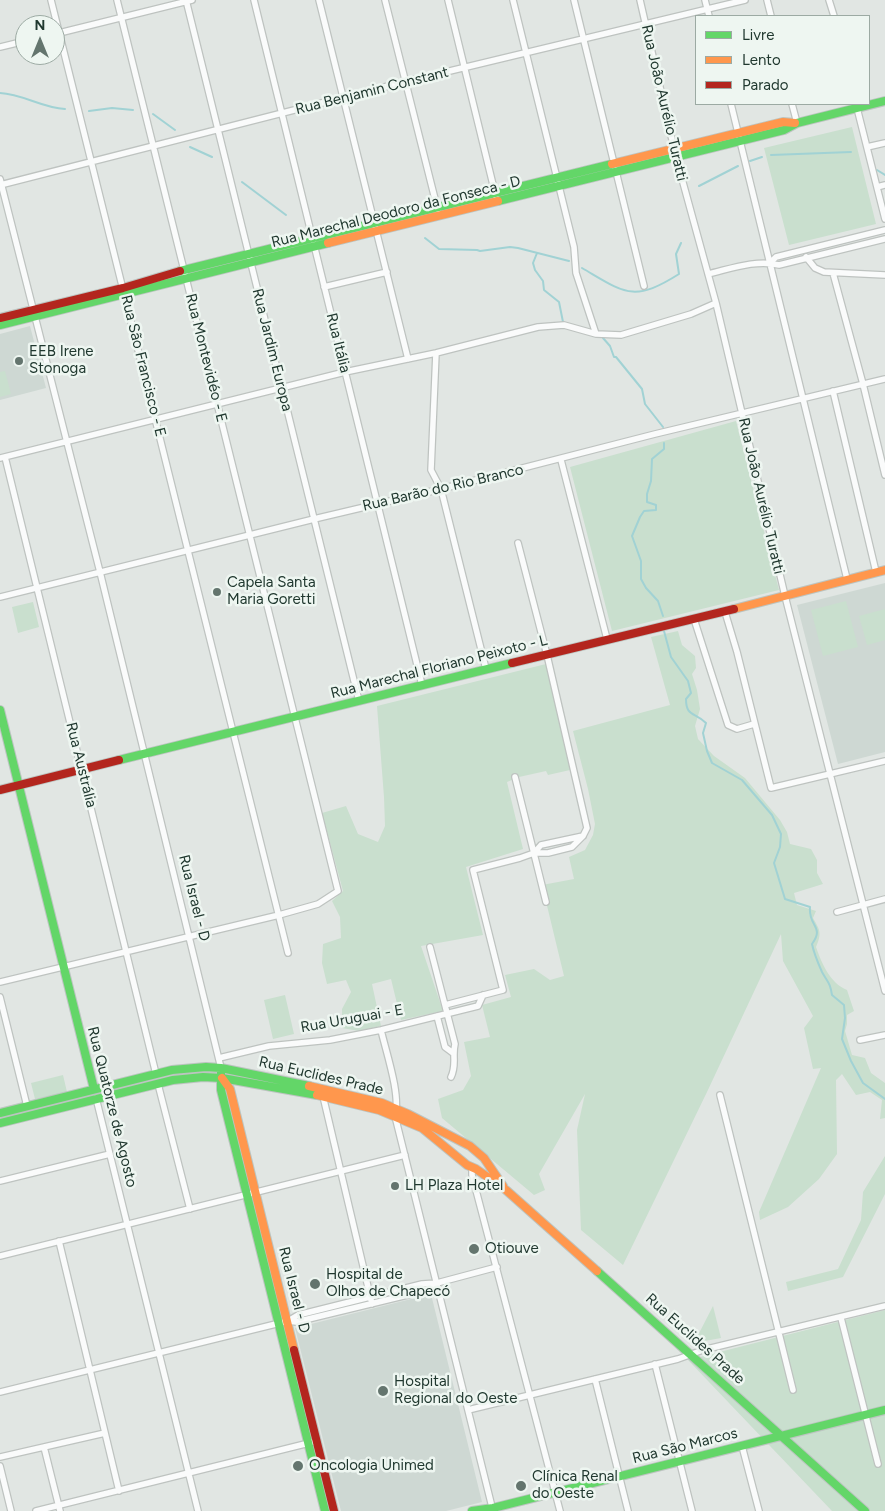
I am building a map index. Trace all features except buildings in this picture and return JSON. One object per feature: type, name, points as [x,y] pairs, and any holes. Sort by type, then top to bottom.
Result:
[{"type":"street","name":"Rua São Francisco - E","points":[[51,0],[54,15]]},
{"type":"street","name":"Rua Montevidéo - E","points":[[117,0],[338,891],[318,904],[279,915]]},
{"type":"street","name":"Rua Itália","points":[[254,0],[422,685]]},
{"type":"street","points":[[318,0],[344,97],[408,359]]},
{"type":"street","points":[[385,0],[438,212]]},
{"type":"street","points":[[448,0],[496,197]]},
{"type":"street","points":[[513,0],[574,247],[576,273],[596,334]]},
{"type":"street","points":[[574,0],[644,286]]},
{"type":"street","name":"Rua João Aurélio Turatti","points":[[640,0],[675,153],[716,303],[785,596],[885,992]]},
{"type":"street","points":[[706,0],[709,15]]},
{"type":"street","name":"Rua Benjamin Constant","points":[[0,183],[218,131],[344,97],[583,38],[646,25],[745,0]]},
{"type":"street","points":[[767,0],[771,15]]},
{"type":"street","points":[[829,0],[834,15]]},
{"type":"street","points":[[65,32],[188,1]]},
{"type":"street","name":"Rua Jardim Europa","points":[[188,1],[218,131],[359,701]]},
{"type":"street","points":[[0,47],[15,43]]},
{"type":"street","name":"Rua São Francisco - E","points":[[65,63],[92,162],[288,953]]},
{"type":"street","name":"Rua Marechal Deodoro da Fonseca - D","points":[[870,104],[885,101]]},
{"type":"street","points":[[731,105],[847,580]]},
{"type":"street","points":[[792,105],[797,123]]},
{"type":"street","points":[[857,106],[885,219]]},
{"type":"street","name":"Rua Marechal Deodoro da Fonseca - D","points":[[3,321],[739,137],[783,122],[797,123],[857,106]]},
{"type":"street","points":[[867,147],[885,143]]},
{"type":"street","name":"Rua Israel - D","points":[[0,183],[35,313],[189,935],[219,1058],[222,1078],[221,1090],[325,1511]]},
{"type":"street","points":[[877,187],[885,185]]},
{"type":"street","points":[[770,263],[776,257],[885,230]]},
{"type":"street","points":[[708,274],[750,265],[770,263],[779,265],[885,239]]},
{"type":"street","points":[[804,250],[807,258],[815,268],[824,272],[885,275]]},
{"type":"street","points":[[324,287],[387,272]]},
{"type":"street","points":[[833,273],[885,475]]},
{"type":"street","points":[[3,458],[345,372],[436,353],[538,327],[564,325],[596,334],[621,335],[691,314],[716,303]]},
{"type":"street","points":[[436,353],[431,470],[441,489],[486,669]]},
{"type":"street","name":"Rua Barão do Rio Branco","points":[[0,597],[885,379]]},
{"type":"street","points":[[833,391],[876,572]]},
{"type":"street","name":"Rua Austrália","points":[[3,458],[37,587],[156,1074]]},
{"type":"street","points":[[561,460],[607,639]]},
{"type":"street","points":[[518,543],[547,655],[587,828],[583,836],[572,847],[548,853],[534,853]]},
{"type":"street","name":"Rua Marechal Floriano Peixoto - L","points":[[0,790],[607,639],[725,612],[885,570]]},
{"type":"street","points":[[725,612],[771,788],[885,761]]},
{"type":"street","points":[[694,619],[728,725],[737,729],[754,724]]},
{"type":"street","name":"Rua Quatorze de Agosto","points":[[0,710],[198,1511]]},
{"type":"street","points":[[515,777],[546,902]]},
{"type":"street","points":[[534,853],[541,845],[583,836]]},
{"type":"street","name":"Rua Uruguai - E","points":[[445,1005],[503,990],[473,870],[534,853]]},
{"type":"street","points":[[837,912],[885,899]]},
{"type":"street","points":[[0,982],[189,935],[279,915]]},
{"type":"street","points":[[430,947],[455,1044],[453,1053],[455,1067],[451,1077]]},
{"type":"street","name":"Rua Uruguai - E","points":[[219,1058],[269,1046],[322,1041],[381,1030],[478,1006],[483,995]]},
{"type":"street","points":[[0,997],[27,1106]]},
{"type":"street","points":[[437,1016],[445,1047],[453,1053]]},
{"type":"street","points":[[381,1030],[396,1096],[396,1112],[405,1155],[491,1510]]},
{"type":"street","points":[[860,1040],[885,1035]]},
{"type":"street","points":[[445,1047],[455,1044]]},
{"type":"street","points":[[0,1113],[156,1074],[188,1068],[221,1068]]},
{"type":"street","name":"Rua Euclides Prade","points":[[221,1068],[323,1092],[396,1112],[470,1146],[486,1161],[506,1190]]},
{"type":"street","points":[[0,1123],[158,1084],[201,1077],[222,1078]]},
{"type":"street","name":"Rua Israel - D","points":[[222,1078],[230,1089],[334,1511]]},
{"type":"street","name":"Rua Euclides Prade","points":[[222,1078],[323,1092]]},
{"type":"street","points":[[158,1084],[190,1208]]},
{"type":"street","points":[[323,1092],[372,1304]]},
{"type":"street","points":[[720,1095],[793,1390]]},
{"type":"street","name":"Rua Euclides Prade","points":[[396,1112],[422,1128],[456,1156],[506,1190],[865,1511]]},
{"type":"street","points":[[456,1156],[455,1151],[458,1146],[466,1145]]},
{"type":"street","points":[[0,1181],[110,1154]]},
{"type":"street","points":[[0,1256],[405,1155]]},
{"type":"street","points":[[486,1161],[484,1168],[474,1169],[472,1175],[560,1511]]},
{"type":"street","points":[[59,1241],[119,1491]]},
{"type":"street","points":[[288,1321],[294,1315],[497,1268]]},
{"type":"street","points":[[0,1392],[278,1323],[296,1322],[372,1304],[428,1290],[437,1283]]},
{"type":"street","points":[[468,1410],[885,1306]]},
{"type":"street","points":[[841,1318],[878,1464]]},
{"type":"street","points":[[655,1364],[692,1511]]},
{"type":"street","points":[[595,1379],[628,1511]]},
{"type":"street","name":"Rua São Marcos","points":[[472,1511],[491,1510],[885,1410]]},
{"type":"street","points":[[0,1457],[105,1433]]},
{"type":"street","points":[[36,1511],[59,1508],[317,1440]]},
{"type":"street","points":[[742,1446],[759,1511]]},
{"type":"street","points":[[44,1447],[59,1508]]},
{"type":"street","points":[[0,1466],[11,1511]]},
{"type":"street","points":[[323,1500],[331,1497]]},
{"type":"shaded area","name":"EEB Irene Stonoga","points":[[30,326],[46,388],[0,400],[0,334]]},
{"type":"shaded area","points":[[885,583],[885,752],[838,764],[797,605]]},
{"type":"shaded area","name":"Hospital Regional do Oeste","points":[[431,1294],[482,1502],[446,1511],[341,1511],[295,1328]]},
{"type":"green space","points":[[852,127],[876,224],[789,245],[764,148]]},
{"type":"green space","points":[[5,371],[11,394],[0,397],[0,372]]},
{"type":"green space","points":[[736,421],[779,590],[612,631],[570,467]]},
{"type":"green space","points":[[846,601],[858,647],[823,656],[811,610]]},
{"type":"green space","points":[[33,602],[39,627],[18,633],[12,607]]},
{"type":"green space","points":[[885,609],[885,640],[867,645],[859,616]]},
{"type":"green space","points":[[678,631],[682,645],[695,656],[696,668],[692,674],[700,709],[695,726],[698,739],[714,756],[745,778],[780,820],[787,832],[790,844],[811,849],[817,860],[817,873],[823,884],[794,893],[797,905],[816,911],[813,918],[820,935],[816,947],[831,978],[847,990],[854,1011],[847,1015],[845,1031],[852,1055],[865,1058],[871,1073],[885,1083],[885,1118],[880,1119],[882,1100],[870,1092],[856,1095],[842,1074],[836,1080],[837,1154],[819,1179],[788,1207],[760,1220],[759,1212],[821,1068],[813,1069],[804,1028],[813,1016],[783,961],[781,934],[623,1265],[581,1230],[577,1130],[585,1094],[539,1174],[545,1190],[534,1195],[442,1118],[438,1099],[463,1090],[471,1076],[464,1042],[490,1037],[482,1005],[511,997],[505,975],[534,969],[550,980],[564,976],[542,885],[574,879],[569,857],[585,850],[593,835],[595,824],[573,731],[670,705],[651,637]]},
{"type":"green space","points":[[546,664],[570,770],[548,775],[546,771],[519,777],[507,782],[523,849],[466,867],[483,935],[421,946],[443,1011],[401,1020],[391,979],[372,984],[381,1026],[359,1031],[342,1028],[342,1009],[351,992],[346,980],[327,984],[322,963],[323,944],[341,938],[340,917],[332,901],[343,891],[322,813],[346,806],[358,834],[378,842],[385,826],[377,706]]},
{"type":"green space","points":[[285,995],[294,1034],[273,1039],[264,1000]]},
{"type":"green space","points":[[63,1075],[67,1092],[35,1099],[31,1083]]},
{"type":"green space","points":[[885,1156],[885,1194],[843,1277],[788,1291],[786,1282],[838,1269],[861,1220],[863,1192]]},
{"type":"green space","points":[[713,1306],[721,1338],[694,1343]]},
{"type":"green space","points":[[885,1310],[885,1511],[832,1511],[688,1360]]},
{"type":"waterway","points":[[0,93],[65,109]]},
{"type":"waterway","points":[[89,111],[112,108],[133,110]]},
{"type":"waterway","points":[[153,114],[175,130]]},
{"type":"waterway","points":[[190,147],[212,157]]},
{"type":"waterway","points":[[771,155],[851,152]]},
{"type":"waterway","points":[[750,161],[762,157]]},
{"type":"waterway","points":[[699,186],[738,166]]},
{"type":"waterway","points":[[877,170],[885,175]]},
{"type":"waterway","points":[[242,182],[286,215]]},
{"type":"waterway","points":[[425,238],[439,249],[480,251],[510,247],[569,261]]},
{"type":"waterway","points":[[582,268],[619,289],[629,291],[650,289],[679,274],[676,254],[681,243]]},
{"type":"waterway","points":[[537,253],[533,263],[535,270],[543,281],[544,290],[559,302],[563,322]]},
{"type":"waterway","points":[[603,338],[610,346],[614,357],[616,357],[642,389],[645,404],[663,427]]},
{"type":"waterway","points":[[663,616],[658,601],[646,588],[641,579],[641,561],[632,536],[644,511],[656,510],[656,505],[647,502],[647,494],[651,481],[652,459],[664,449],[664,443]]},
{"type":"waterway","points":[[664,631],[671,657],[688,681],[691,693],[686,699],[686,705],[689,712],[706,723],[703,733],[712,763],[742,780],[772,815],[781,834],[780,847],[774,863],[785,899],[810,907],[811,919],[817,930],[816,938],[812,944],[815,955],[830,985],[832,995],[844,1005],[845,1018],[842,1039],[863,1083],[885,1099]]},
{"type":"traffic: fast","points":[[870,105],[885,101]]},
{"type":"traffic: fast","points":[[498,201],[784,130],[797,123],[869,105]]},
{"type":"traffic: fast","points":[[180,271],[612,164]]},
{"type":"traffic: fast","points":[[0,325],[328,243]]},
{"type":"traffic: fast","points":[[119,760],[512,663]]},
{"type":"traffic: fast","points":[[0,710],[94,1089]]},
{"type":"traffic: fast","points":[[0,1113],[172,1070],[206,1067],[221,1068],[309,1086]]},
{"type":"traffic: fast","points":[[221,1068],[221,1090],[325,1511]]},
{"type":"traffic: fast","points":[[0,1123],[173,1080],[203,1077],[222,1078],[317,1095]]},
{"type":"traffic: fast","points":[[597,1271],[865,1511]]},
{"type":"traffic: fast","points":[[472,1511],[493,1508],[885,1410]]},
{"type":"traffic: slow","points":[[612,164],[783,122],[795,123]]},
{"type":"traffic: slow","points":[[328,243],[498,201]]},
{"type":"traffic: slow","points":[[734,609],[885,570]]},
{"type":"traffic: slow","points":[[222,1078],[230,1089],[294,1350]]},
{"type":"traffic: slow","points":[[309,1086],[382,1103],[408,1114],[470,1146],[484,1158],[503,1186]]},
{"type":"traffic: slow","points":[[317,1095],[379,1110],[422,1128],[467,1165],[506,1190],[597,1271]]},
{"type":"traffic: jam","points":[[0,318],[123,288],[180,271]]},
{"type":"traffic: jam","points":[[512,663],[734,609]]},
{"type":"traffic: jam","points":[[0,790],[119,760]]},
{"type":"traffic: jam","points":[[294,1350],[334,1511]]},
{"type":"place","name":"EEB Irene Stonoga","points":[[19,361]]},
{"type":"place","name":"Capela Santa Maria Goretti","points":[[217,592]]},
{"type":"place","name":"LH Plaza Hotel","points":[[395,1186]]},
{"type":"place","name":"Otiouve","points":[[474,1249]]},
{"type":"place","name":"Hospital de Olhos de Chapecó","points":[[315,1284]]},
{"type":"place","name":"Hospital Regional do Oeste","points":[[383,1391]]},
{"type":"place","name":"Oncologia Unimed","points":[[298,1466]]},
{"type":"place","name":"Clínica Renal do Oeste","points":[[521,1486]]}]
